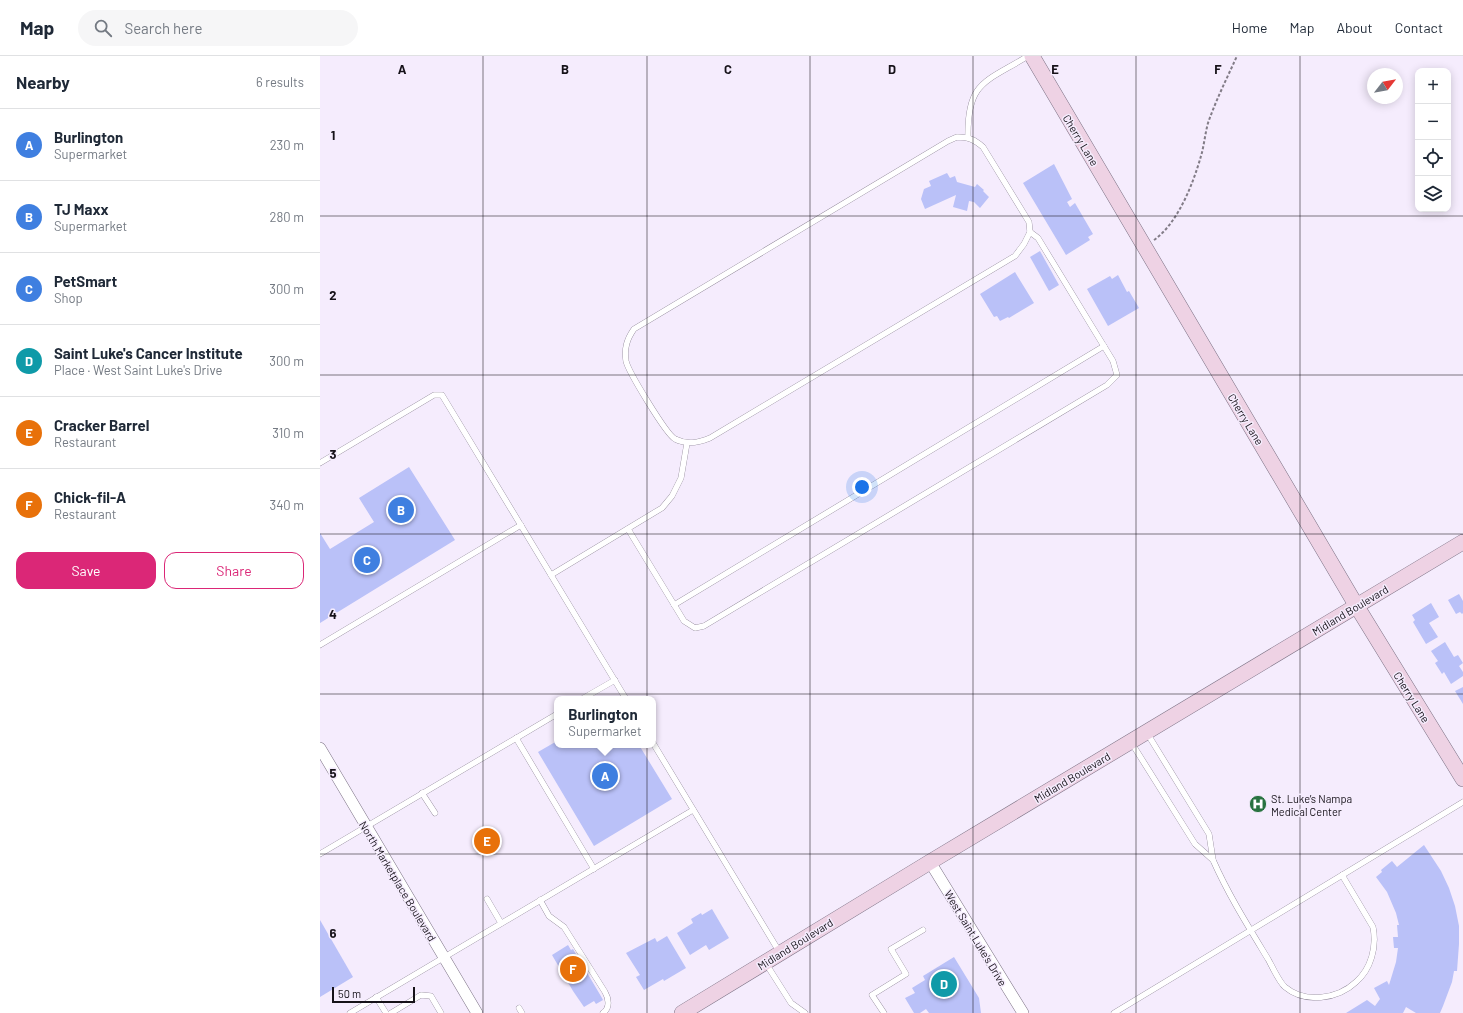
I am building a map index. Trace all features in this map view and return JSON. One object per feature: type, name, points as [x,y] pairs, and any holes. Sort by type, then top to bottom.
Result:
[{"type":"main road","name":"Cherry Lane","points":[[1032,56],[1356,606],[1463,779]]},
{"type":"main road","name":"Midland Boulevard","points":[[682,1013],[930,862],[1463,542]]},
{"type":"street","name":"North Marketplace Boulevard","points":[[320,748],[477,1013]]},
{"type":"street","name":"West Saint Luke's Drive","points":[[930,862],[1023,1013]]},
{"type":"lane","points":[[968,137],[969,110],[977,89],[987,80],[1028,56]]},
{"type":"lane","points":[[968,137],[983,147],[1029,222],[1030,232],[1024,244],[1015,256],[710,438],[701,442],[687,443],[673,438],[658,418],[627,363],[626,350],[628,338],[634,329],[948,141],[968,137]]},
{"type":"lane","points":[[628,529],[684,621],[695,628],[704,626],[1107,385],[1117,375],[1113,361],[1038,238],[1030,232]]},
{"type":"lane","points":[[674,605],[1104,346]]},
{"type":"lane","points":[[320,463],[434,395],[442,395],[624,696]]},
{"type":"lane","points":[[551,575],[662,508],[672,496],[681,478],[687,443]]},
{"type":"lane","points":[[320,645],[521,525]]},
{"type":"lane","points":[[587,696],[615,680]]},
{"type":"lane","points":[[320,854],[554,716]]},
{"type":"lane","points":[[1147,732],[1209,834],[1213,860],[1222,881],[1251,931],[1285,987],[1304,997],[1321,998],[1337,994],[1352,986],[1362,977],[1373,953],[1375,936],[1373,927],[1342,875]]},
{"type":"lane","points":[[516,738],[594,868]]},
{"type":"lane","points":[[1131,741],[1195,844],[1213,860]]},
{"type":"lane","points":[[656,748],[780,953]]},
{"type":"lane","points":[[422,793],[435,814]]},
{"type":"lane","points":[[1114,1013],[1463,802]]},
{"type":"lane","points":[[350,1013],[693,810]]},
{"type":"lane","points":[[486,899],[501,923]]},
{"type":"lane","points":[[540,900],[549,916],[564,928],[608,996],[608,1006],[603,1013]]},
{"type":"lane","points":[[884,1013],[872,994],[906,974],[891,949],[923,930]]},
{"type":"lane","points":[[766,962],[791,1003],[805,1013]]},
{"type":"lane","points":[[391,1013],[420,995],[431,996],[441,1013]]},
{"type":"lane","points":[[376,997],[386,1013]]},
{"type":"path","points":[[1145,247],[1161,235],[1165,230],[1174,218],[1189,192],[1201,156],[1208,124],[1237,56]]},
{"type":"building","points":[[1054,164],[1072,199],[1067,202],[1070,207],[1075,203],[1093,234],[1088,237],[1090,240],[1066,255],[1023,183]]},
{"type":"building","points":[[947,173],[950,178],[955,176],[957,182],[975,187],[977,184],[989,197],[980,208],[974,202],[969,201],[967,211],[953,207],[956,195],[925,209],[921,199],[924,189],[931,186],[929,181]]},
{"type":"building","points":[[1040,251],[1059,285],[1049,291],[1030,257]]},
{"type":"building","points":[[1015,272],[1034,303],[1009,318],[1008,317],[1000,321],[997,316],[994,317],[980,294]]},
{"type":"building","points":[[1118,275],[1127,292],[1129,291],[1139,308],[1108,326],[1087,289],[1110,276],[1112,279]]},
{"type":"building","points":[[409,467],[455,540],[320,623],[320,533],[330,549],[374,522],[359,498]]},
{"type":"building","points":[[1459,594],[1463,601],[1463,613],[1462,614],[1460,612],[1456,614],[1448,600]]},
{"type":"building","points":[[1431,603],[1439,617],[1429,623],[1438,637],[1426,644],[1413,622],[1415,620],[1412,615]]},
{"type":"building","points":[[1445,642],[1454,657],[1458,655],[1463,663],[1459,666],[1463,672],[1463,676],[1451,684],[1444,672],[1442,674],[1435,663],[1438,661],[1431,651]]},
{"type":"building","points":[[1463,687],[1463,704],[1455,691]]},
{"type":"building","points":[[554,743],[554,748],[641,748],[672,799],[594,846],[538,752]]},
{"type":"building","points":[[1424,845],[1441,871],[1449,888],[1455,906],[1459,926],[1457,971],[1454,971],[1452,982],[1440,1013],[1416,1013],[1406,1007],[1403,1013],[1346,1013],[1367,1000],[1375,1006],[1380,999],[1374,988],[1387,981],[1389,985],[1396,962],[1398,948],[1394,948],[1393,937],[1398,937],[1397,925],[1399,925],[1396,913],[1387,892],[1376,877],[1382,872],[1381,870],[1392,861],[1397,867]]},
{"type":"building","points":[[712,909],[729,938],[709,950],[706,945],[690,955],[677,933],[693,923],[691,919]]},
{"type":"building","points":[[320,920],[353,977],[320,997]]},
{"type":"building","points":[[667,936],[686,968],[664,981],[663,979],[644,990],[636,977],[640,975],[626,953],[655,938],[657,942]]},
{"type":"building","points":[[568,945],[571,950],[573,949],[603,1000],[596,1004],[594,1001],[584,1007],[552,955]]},
{"type":"building","points":[[954,957],[979,998],[981,1013],[929,1013],[926,1009],[920,1013],[914,1013],[905,998],[915,993],[912,988],[925,980],[923,976]]},
{"type":"place","name":"TJ Maxx","points":[[401,510]]},
{"type":"place","name":"PetSmart","points":[[367,560]]},
{"type":"place","name":"Burlington","points":[[605,776]]},
{"type":"place","name":"St. Luke’s Nampa Medical Center","points":[[1258,804]]},
{"type":"place","name":"Cracker Barrel","points":[[487,841]]},
{"type":"place","name":"Chick-fil-A","points":[[573,969]]},
{"type":"place","name":"Saint Luke's Cancer Institute","points":[[944,984]]}]
